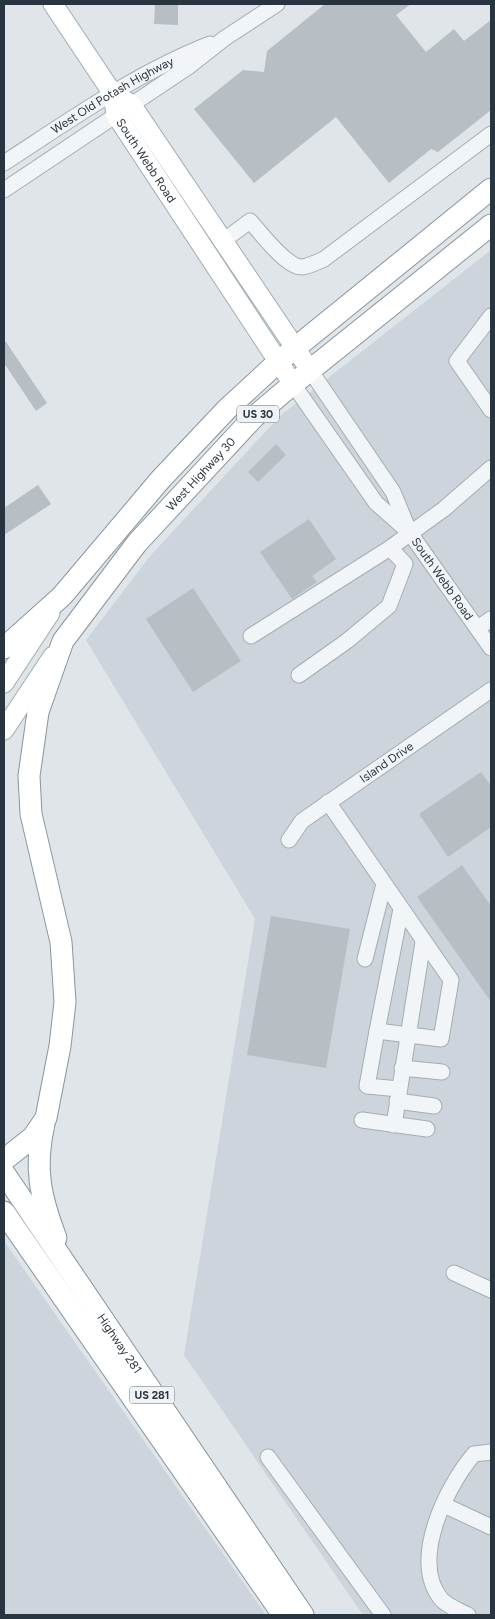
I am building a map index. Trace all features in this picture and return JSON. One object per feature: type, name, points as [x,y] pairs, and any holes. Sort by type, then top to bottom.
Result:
[{"type":"highway","name":"West Highway 30","points":[[62,596],[160,480],[228,409],[278,362],[491,189]]},
{"type":"highway","name":"West Highway 30","points":[[63,640],[137,543],[254,417],[491,225]]},
{"type":"highway","points":[[4,648],[62,596]]},
{"type":"highway","points":[[63,640],[38,712],[28,776],[31,814],[61,942],[64,1002],[60,1046],[38,1151],[39,1175],[43,1197],[56,1238],[81,1287]]},
{"type":"highway","points":[[4,1160],[33,1137],[46,1118]]},
{"type":"highway","name":"Highway 281","points":[[4,1173],[303,1615]]},
{"type":"highway","name":"Highway 281","points":[[4,1212],[283,1615]]},
{"type":"main road","points":[[53,4],[113,94]]},
{"type":"main road","name":"South Webb Road","points":[[113,94],[223,241],[310,370]]},
{"type":"main road","name":"South Webb Road","points":[[124,110],[293,384]]},
{"type":"main road","name":"West Highway 30","points":[[4,683],[62,596]]},
{"type":"main road","name":"West Highway 30","points":[[4,730],[63,640]]},
{"type":"street","name":"West Old Potash Highway","points":[[4,190],[188,67],[225,38],[277,4]]},
{"type":"street","name":"West Old Potash Highway","points":[[4,163],[84,110],[181,55],[225,38]]},
{"type":"street","points":[[223,241],[250,221],[290,264],[300,267],[311,265],[324,259],[491,134]]},
{"type":"street","points":[[491,316],[457,361],[491,410]]},
{"type":"street","name":"South Webb Road","points":[[310,370],[393,492],[410,532],[491,648]]},
{"type":"street","name":"South Webb Road","points":[[293,384],[376,503],[410,532]]},
{"type":"street","points":[[251,636],[390,548],[444,509],[491,468]]},
{"type":"street","points":[[299,675],[347,641],[389,606],[404,564],[390,548]]},
{"type":"street","points":[[478,628],[491,619]]},
{"type":"street","name":"Island Drive","points":[[289,840],[302,820],[491,690]]},
{"type":"street","points":[[328,802],[451,980],[441,1039],[377,1031]]},
{"type":"street","points":[[366,959],[384,884]]},
{"type":"street","points":[[401,909],[368,1086],[434,1106]]},
{"type":"street","points":[[394,1125],[423,942]]},
{"type":"street","points":[[402,1068],[442,1072]]},
{"type":"street","points":[[362,1120],[427,1130]]},
{"type":"street","points":[[454,1273],[491,1290]]},
{"type":"street","points":[[468,1615],[443,1601],[432,1584],[429,1562],[431,1534],[461,1469],[474,1454],[491,1452]]},
{"type":"street","points":[[268,1457],[383,1615]]},
{"type":"street","points":[[444,1506],[491,1527]]},
{"type":"shaded area","points":[[491,250],[491,1615],[363,1615],[184,1355],[255,919],[86,640],[150,556],[281,415]]},
{"type":"shaded area","points":[[4,1241],[266,1615],[4,1615]]},
{"type":"building","points":[[155,4],[178,4],[178,25],[154,24]]},
{"type":"building","points":[[325,4],[411,4],[396,15],[426,52],[454,29],[464,41],[491,20],[491,110],[438,152],[431,149],[389,183],[336,117],[254,183],[194,109],[243,70],[264,72],[267,51]]},
{"type":"building","points":[[4,339],[47,403],[36,411],[4,363]]},
{"type":"building","points":[[276,444],[286,455],[258,482],[248,472]]},
{"type":"building","points":[[38,485],[51,504],[4,535],[4,508]]},
{"type":"building","points":[[309,519],[336,559],[312,576],[317,582],[292,599],[260,552]]},
{"type":"building","points":[[193,588],[241,661],[193,692],[146,619]]},
{"type":"building","points":[[481,772],[491,786],[491,827],[448,857],[419,814]]},
{"type":"building","points":[[462,865],[491,906],[491,1002],[417,897]]},
{"type":"building","points":[[271,916],[350,929],[326,1068],[247,1055]]}]
